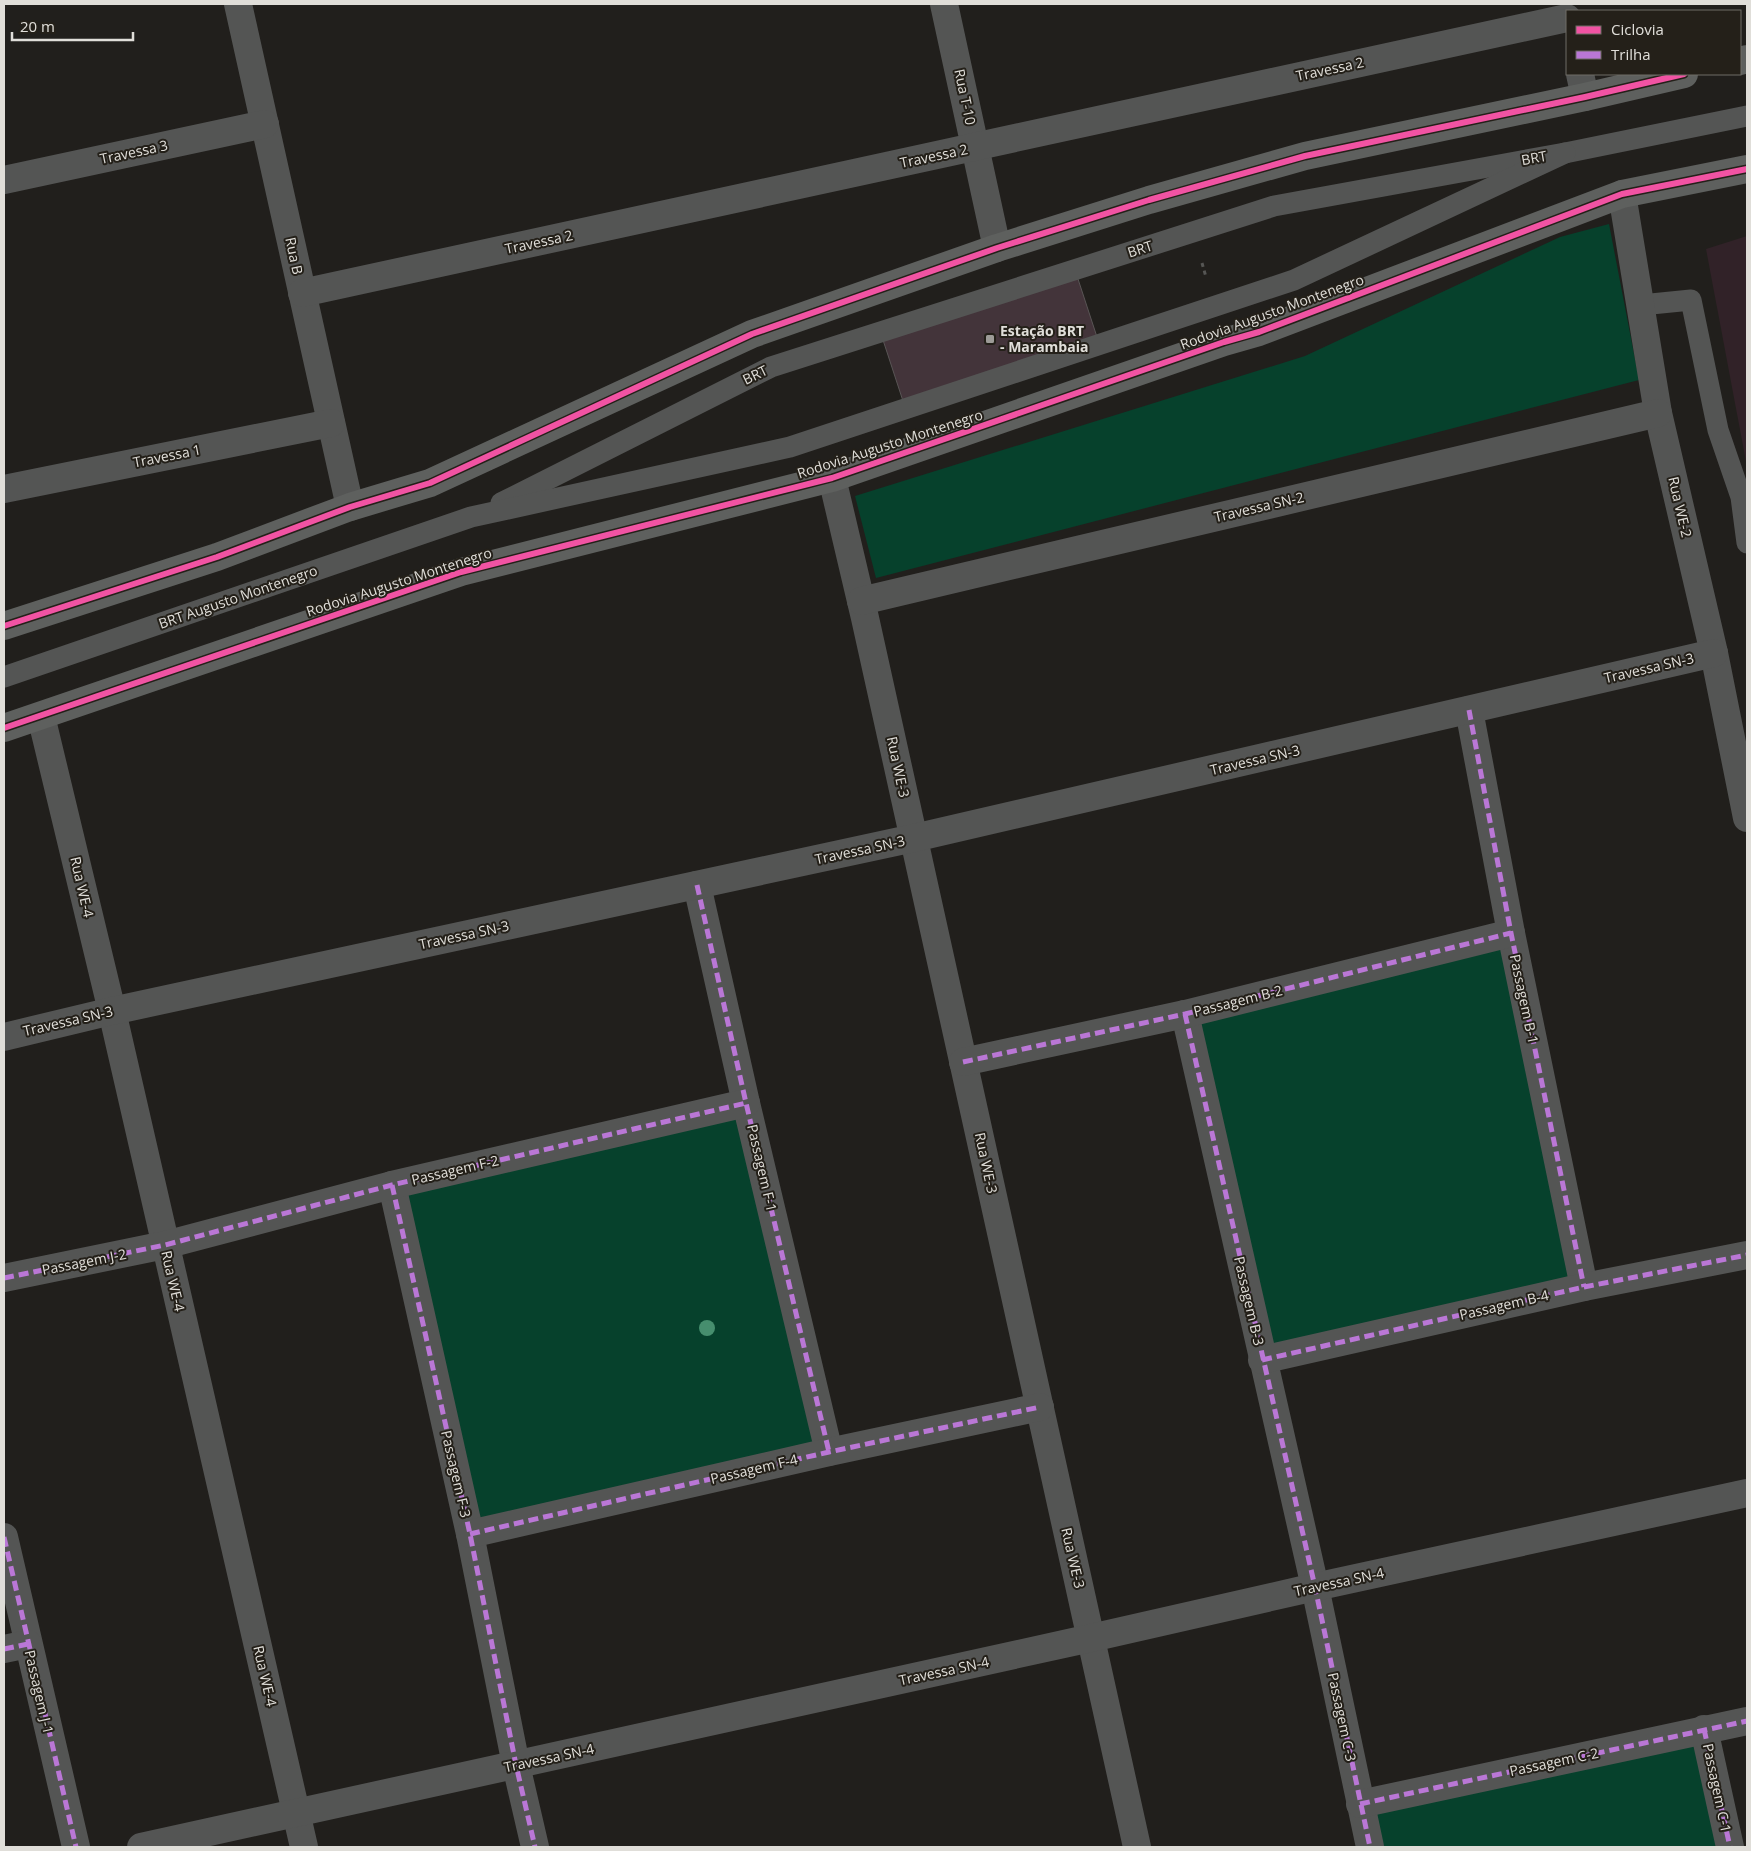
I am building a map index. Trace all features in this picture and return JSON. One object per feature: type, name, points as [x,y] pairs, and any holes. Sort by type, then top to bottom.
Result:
[{"type":"main road","points":[[4,626],[217,557],[350,507],[430,483],[752,334],[997,248],[1149,200],[1305,156],[1583,86],[1676,75]]},
{"type":"main road","name":"Rodovia Augusto Montenegro","points":[[4,728],[461,572],[832,478],[1224,342],[1259,332],[1622,194],[1747,170]]},
{"type":"street","name":"Rua B","points":[[238,4],[350,507]]},
{"type":"street","name":"Rua T-10","points":[[944,4],[997,248]]},
{"type":"street","name":"Travessa 2","points":[[302,293],[1566,18]]},
{"type":"street","name":"Travessa 3","points":[[4,180],[264,124]]},
{"type":"street","name":"Rua WE-2","points":[[1622,194],[1658,413],[1714,653],[1747,818]]},
{"type":"street","name":"Travessa SN-2","points":[[861,601],[1658,413]]},
{"type":"street","name":"Travessa 1","points":[[4,489],[331,423]]},
{"type":"street","name":"Rua WE-3","points":[[832,478],[964,1062],[1137,1847]]},
{"type":"street","name":"Travessa SN-3","points":[[4,1036],[914,838],[1714,653]]},
{"type":"street","name":"Passagem B-1","points":[[1468,710],[1511,933],[1584,1286]]},
{"type":"street","name":"Rua WE-4","points":[[41,716],[112,1011],[304,1847]]},
{"type":"street","name":"Passagem F-1","points":[[698,884],[746,1103],[828,1452]]},
{"type":"street","name":"Passagem B-2","points":[[964,1062],[1185,1014],[1511,933]]},
{"type":"street","name":"Passagem B-3","points":[[1185,1014],[1315,1587]]},
{"type":"street","name":"Passagem F-2","points":[[165,1245],[392,1185],[746,1103]]},
{"type":"street","name":"Passagem F-3","points":[[392,1185],[470,1534],[516,1765],[535,1847]]},
{"type":"street","name":"Passagem J-2","points":[[4,1278],[165,1245]]},
{"type":"street","name":"Passagem B-4","points":[[1262,1360],[1584,1286],[1747,1255]]},
{"type":"street","name":"Passagem F-4","points":[[470,1534],[828,1452],[1040,1408]]},
{"type":"street","name":"Travessa SN-4","points":[[141,1847],[1747,1493]]},
{"type":"street","name":"Passagem J-1","points":[[4,1537],[16,1647],[76,1847]]},
{"type":"street","name":"Passagem C-3","points":[[1315,1587],[1370,1847]]},
{"type":"street","name":"Passagem C-2","points":[[1360,1804],[1747,1720]]},
{"type":"street","name":"Passagem C-1","points":[[1704,1729],[1730,1847]]},
{"type":"lane","points":[[1564,153],[1747,116]]},
{"type":"lane","name":"BRT","points":[[472,517],[771,366],[1274,206],[1564,153]]},
{"type":"lane","name":"BRT","points":[[472,517],[790,447],[1294,280],[1564,153]]},
{"type":"lane","points":[[1640,305],[1691,300],[1718,430],[1741,498],[1747,543]]},
{"type":"lane","name":"BRT Augusto Montenegro","points":[[4,677],[472,517]]},
{"type":"path","points":[[1193,231],[1214,306]]},
{"type":"shaded area","points":[[1747,236],[1747,467],[1706,249]]},
{"type":"green space","points":[[1609,224],[1639,380],[876,578],[855,496],[1305,356],[1560,237]]},
{"type":"green space","points":[[1511,933],[1584,1287],[1262,1360],[1185,1014]]},
{"type":"green space","points":[[746,1103],[829,1452],[470,1534],[392,1185]]},
{"type":"green space","points":[[1704,1729],[1730,1847],[1370,1847],[1360,1804]]},
{"type":"building","name":"Estação BRT - Marambaia","points":[[1077,276],[1097,337],[903,401],[883,340]]},
{"type":"marked path","points":[[1469,710],[1511,933],[1584,1287]]},
{"type":"marked path","points":[[697,885],[746,1103],[829,1452]]},
{"type":"marked path","points":[[963,1062],[1185,1014],[1511,933]]},
{"type":"marked path","points":[[1185,1014],[1315,1587],[1370,1847]]},
{"type":"marked path","points":[[4,1278],[165,1245],[392,1185],[746,1103]]},
{"type":"marked path","points":[[392,1185],[470,1534],[516,1765],[535,1847]]},
{"type":"marked path","points":[[1262,1360],[1584,1287],[1747,1255]]},
{"type":"marked path","points":[[470,1534],[829,1452],[1040,1407]]},
{"type":"marked path","points":[[4,1537],[76,1847]]},
{"type":"marked path","points":[[4,1649],[28,1644]]},
{"type":"marked path","points":[[1360,1804],[1747,1721]]},
{"type":"marked path","points":[[1704,1729],[1730,1847]]},
{"type":"cycle path","points":[[4,626],[217,557],[350,507],[430,483],[752,334],[997,248],[1149,200],[1305,156],[1680,75]]},
{"type":"cycle path","points":[[4,728],[461,572],[832,478],[1224,342],[1259,332],[1622,194],[1747,169]]},
{"type":"place","name":"Estação BRT - Marambaia","points":[[990,339]]}]
